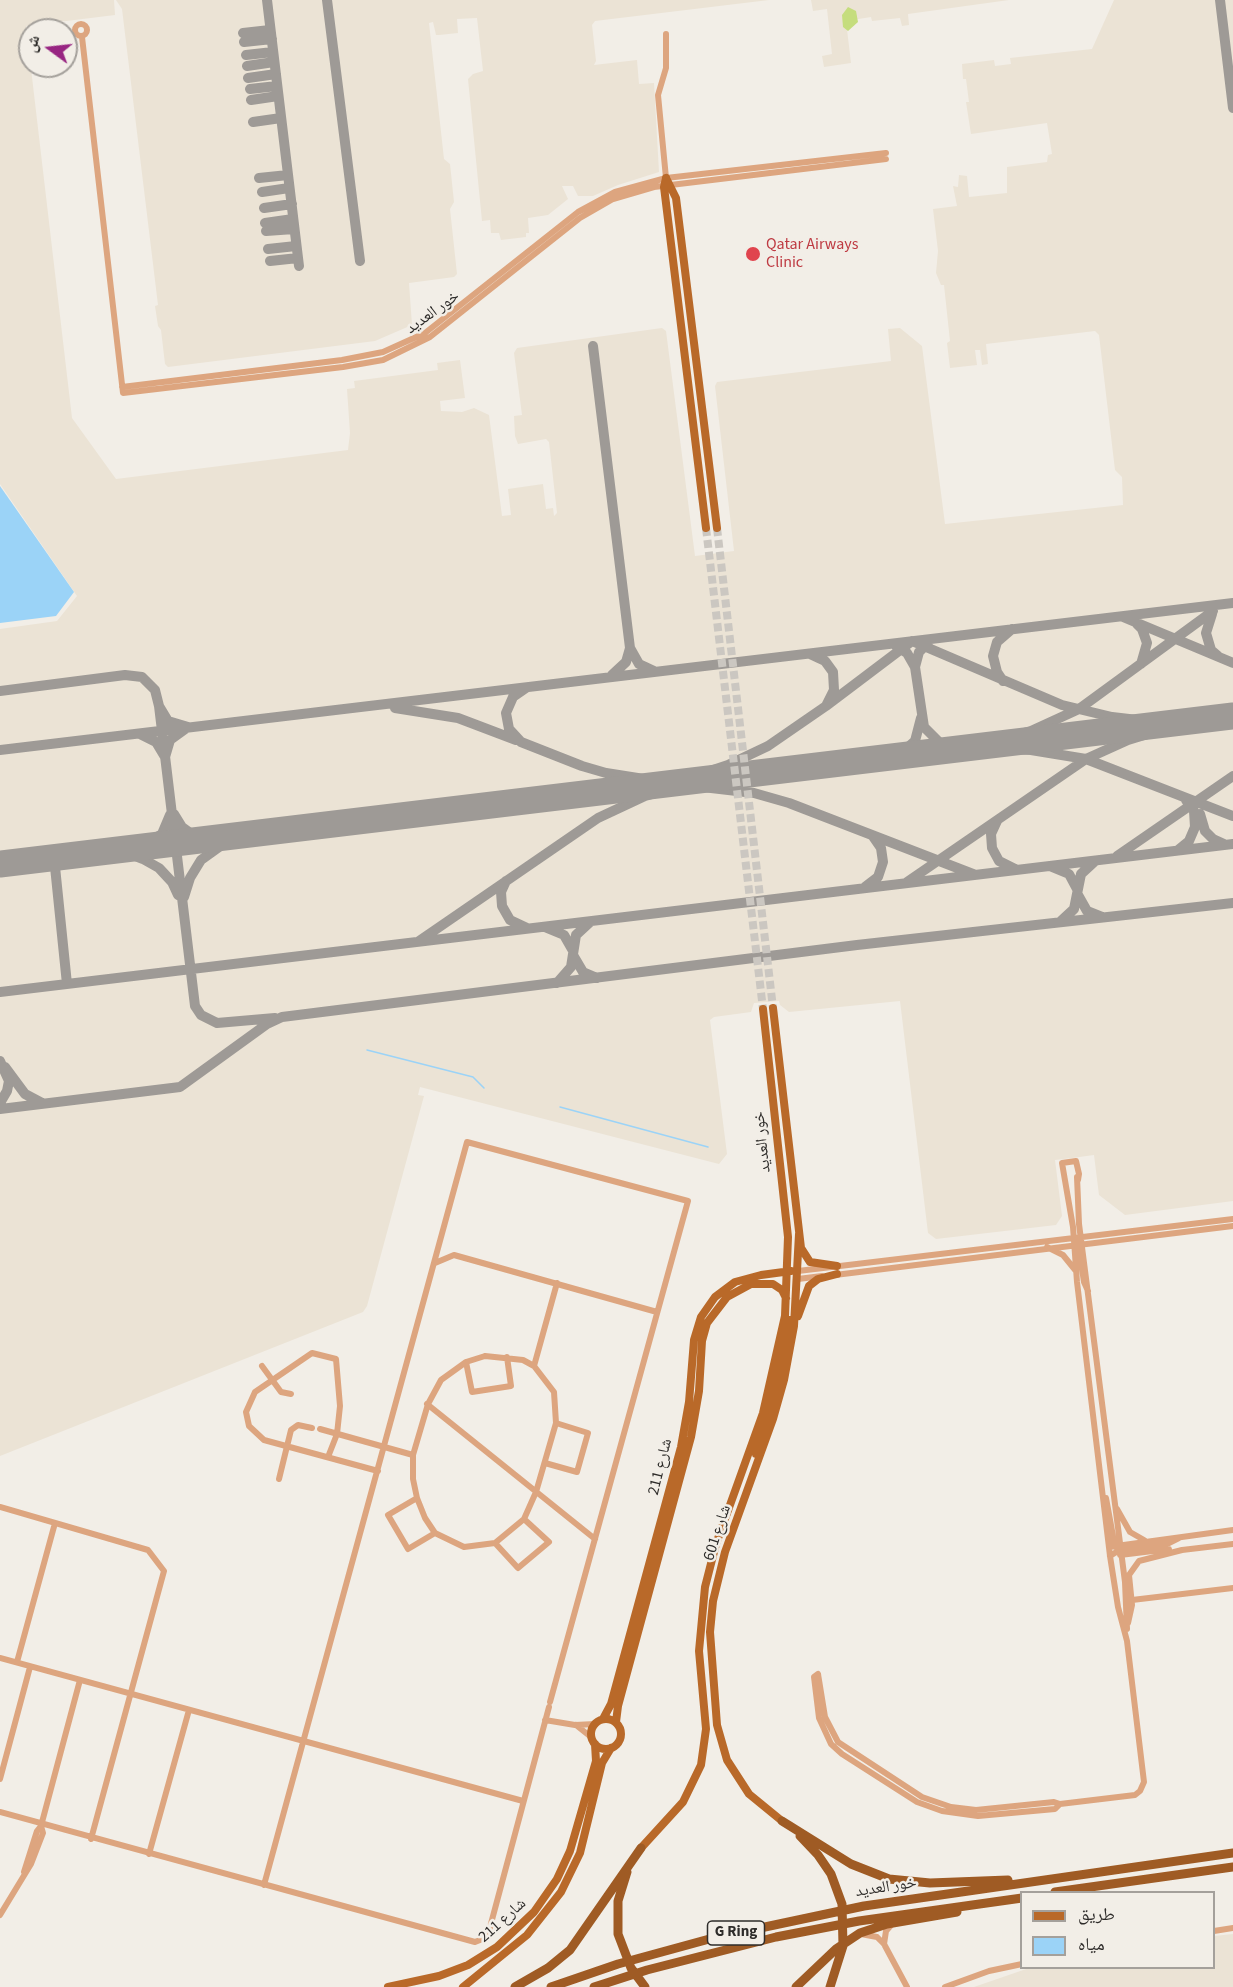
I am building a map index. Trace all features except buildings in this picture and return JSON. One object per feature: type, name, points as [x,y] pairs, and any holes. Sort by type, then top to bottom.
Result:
[{"type":"highway","points":[[782,1821],[818,1855],[831,1874],[842,1904],[844,1935],[841,1957],[830,1987]]},
{"type":"highway","points":[[782,1821],[851,1864],[889,1879],[930,1883],[1037,1881]]},
{"type":"highway","points":[[641,1848],[621,1887],[617,1913],[619,1940],[631,1968],[645,1987]]},
{"type":"highway","points":[[515,1987],[548,1968],[570,1950],[641,1848]]},
{"type":"highway","name":"خور العديد","points":[[550,1987],[641,1957],[779,1923],[864,1906],[1233,1853]]},
{"type":"highway","points":[[1069,1891],[1233,1868]]},
{"type":"highway","name":"خور العديد","points":[[594,1987],[647,1970],[776,1937],[859,1921],[1020,1898]]},
{"type":"highway","points":[[796,1987],[836,1949],[860,1934],[893,1923],[959,1912],[976,1904]]},
{"type":"main road","points":[[667,184],[676,198],[717,528]]},
{"type":"main road","points":[[667,184],[706,528]]},
{"type":"main road","points":[[773,1008],[803,1254],[810,1262],[837,1270]]},
{"type":"main road","name":"خور العديد","points":[[764,1009],[788,1237],[792,1249],[794,1273]]},
{"type":"main road","points":[[751,1476],[783,1360],[799,1234]]},
{"type":"main road","points":[[794,1326],[809,1286],[837,1270]]},
{"type":"main road","name":"شارع 601","points":[[641,1848],[675,1813],[696,1777],[705,1742],[699,1633],[705,1587],[716,1544],[767,1401],[794,1273]]},
{"type":"main road","name":"شارع 601","points":[[782,1821],[749,1794],[733,1773],[719,1737],[710,1632],[719,1574],[777,1405],[794,1326],[794,1273]]},
{"type":"main road","name":"شارع 211","points":[[603,1719],[611,1704],[681,1447],[688,1413],[694,1340],[698,1323],[715,1297],[735,1282],[753,1276],[794,1273]]},
{"type":"main road","name":"شارع 211","points":[[616,1722],[618,1706],[691,1437],[705,1328],[722,1301],[751,1284],[773,1284],[782,1290],[787,1299]]},
{"type":"main road","points":[[603,1719],[616,1722],[621,1730],[621,1738],[611,1748],[603,1749],[593,1741],[595,1724],[603,1719]]},
{"type":"main road","name":"شارع 211","points":[[388,1987],[439,1976],[468,1965],[498,1947],[534,1912],[552,1887],[570,1851],[596,1761],[593,1741]]},
{"type":"main road","name":"شارع 211","points":[[463,1987],[527,1935],[561,1892],[580,1853],[602,1763],[611,1748]]},
{"type":"street","points":[[666,34],[666,68],[658,95],[667,184]]},
{"type":"street","name":"خور العديد","points":[[82,37],[123,390],[342,360],[391,350],[425,333],[583,208],[627,187],[886,156]]},
{"type":"street","points":[[0,1812],[41,1826],[469,1941],[480,1941],[489,1930],[688,1201],[467,1142],[264,1885]]},
{"type":"street","points":[[1060,1804],[1055,1809],[978,1816],[951,1813],[917,1802],[842,1754],[831,1744],[819,1718],[814,1676],[818,1674],[820,1677],[825,1717],[838,1742],[922,1797],[951,1807],[976,1810],[1054,1802],[1060,1804],[1131,1796],[1142,1788],[1144,1778],[1117,1549],[1109,1505],[1103,1493],[1076,1272],[1078,1241],[1078,1182],[1076,1161],[1062,1163],[1065,1184],[1078,1241],[1090,1294],[1116,1508],[1117,1549]]},
{"type":"street","points":[[1065,1184],[1078,1182]]},
{"type":"street","points":[[837,1270],[1078,1241],[1233,1219]]},
{"type":"street","points":[[1160,1235],[1162,1230],[1199,1226],[1210,1222]]},
{"type":"street","points":[[794,1273],[1233,1226]]},
{"type":"street","points":[[1047,1247],[1063,1256],[1076,1272]]},
{"type":"street","points":[[435,1263],[454,1255],[657,1312]]},
{"type":"street","points":[[534,1366],[557,1283]]},
{"type":"street","points":[[328,1457],[337,1434],[340,1406],[336,1359],[312,1353],[255,1392],[248,1403],[247,1419],[257,1436],[264,1440],[378,1471]]},
{"type":"street","points":[[485,1356],[523,1360],[534,1366],[554,1392],[556,1423],[536,1492],[524,1519],[495,1543],[464,1547],[435,1533],[417,1498],[413,1479],[413,1455],[427,1404],[441,1380],[466,1362],[485,1356]]},
{"type":"street","points":[[466,1362],[472,1392],[511,1386],[507,1357]]},
{"type":"street","points":[[262,1366],[281,1392],[291,1394]]},
{"type":"street","points":[[427,1404],[595,1539]]},
{"type":"street","points":[[545,1463],[577,1472],[588,1433],[556,1423]]},
{"type":"street","points":[[279,1479],[291,1430],[298,1425],[312,1428]]},
{"type":"street","points":[[320,1429],[413,1455]]},
{"type":"street","points":[[417,1498],[388,1515],[408,1549],[435,1533]]},
{"type":"street","points":[[0,1507],[148,1550],[164,1571],[91,1839]]},
{"type":"street","points":[[1116,1508],[1130,1532],[1148,1540]]},
{"type":"street","points":[[495,1543],[518,1569],[549,1542],[524,1519]]},
{"type":"street","points":[[17,1662],[55,1523]]},
{"type":"street","points":[[1110,1556],[1117,1549],[1148,1540],[1233,1530]]},
{"type":"street","points":[[1110,1556],[1117,1549],[1168,1543],[1181,1536]]},
{"type":"street","points":[[1126,1626],[1132,1600],[1129,1580],[1135,1564],[1147,1558],[1182,1550],[1233,1544]]},
{"type":"street","points":[[1117,1549],[1182,1550]]},
{"type":"street","points":[[1110,1556],[1118,1607],[1127,1641]]},
{"type":"street","points":[[1132,1600],[1233,1588]]},
{"type":"street","points":[[0,1658],[304,1739],[523,1801]]},
{"type":"street","points":[[0,1779],[30,1666]]},
{"type":"street","points":[[0,1915],[24,1872],[41,1826],[80,1680]]},
{"type":"street","points":[[149,1854],[189,1710]]},
{"type":"street","points":[[545,1720],[575,1725],[595,1724]]},
{"type":"street","points":[[575,1725],[593,1741]]},
{"type":"street","points":[[884,1944],[885,1934],[893,1923]]},
{"type":"street","points":[[1215,1931],[1233,1928]]},
{"type":"street","points":[[860,1934],[877,1937],[884,1944],[906,1986]]},
{"type":"street","points":[[945,1987],[989,1971],[1020,1964]]},
{"type":"shaded area","points":[[0,0],[114,0],[115,15],[78,20],[18,18],[18,78],[32,78],[72,418],[116,479],[348,450],[350,433],[347,389],[355,388],[354,381],[438,370],[437,363],[460,360],[465,398],[440,401],[441,411],[462,412],[474,408],[489,415],[502,516],[511,515],[508,489],[543,484],[546,509],[553,508],[554,516],[557,513],[549,442],[546,439],[518,444],[515,436],[514,416],[522,415],[514,353],[517,348],[662,328],[666,331],[695,556],[734,551],[715,386],[717,382],[891,361],[888,329],[900,328],[922,346],[945,524],[1123,505],[1122,477],[1115,470],[1099,335],[1095,331],[986,344],[988,364],[982,365],[980,350],[975,350],[977,365],[950,368],[947,343],[950,341],[944,285],[941,285],[936,273],[938,251],[933,209],[957,206],[953,186],[958,187],[959,175],[967,176],[969,197],[1007,193],[1007,167],[1047,162],[1048,155],[1052,154],[1047,123],[971,134],[966,102],[969,102],[962,64],[994,60],[995,66],[1011,64],[1010,58],[1092,49],[1114,0],[1233,0],[1233,1201],[1125,1215],[1099,1195],[1094,1155],[1055,1160],[1062,1216],[1056,1225],[936,1239],[928,1233],[900,1001],[789,1012],[780,1005],[779,1001],[754,1003],[751,1012],[714,1017],[710,1020],[727,1154],[719,1164],[420,1087],[418,1095],[424,1096],[367,1306],[363,1312],[0,1456],[0,629],[57,621],[77,596],[0,484]]},
{"type":"shaded area","points":[[116,0],[769,0],[595,21],[592,25],[596,61],[594,65],[637,60],[639,84],[654,83],[659,172],[593,196],[578,196],[573,186],[562,186],[568,199],[548,215],[528,218],[529,233],[526,233],[526,237],[501,240],[499,233],[491,233],[490,220],[482,221],[468,79],[473,74],[483,71],[477,18],[457,19],[458,33],[439,35],[436,35],[433,22],[429,23],[444,159],[450,164],[454,202],[450,209],[457,274],[454,277],[409,283],[412,325],[375,341],[168,367],[165,364],[161,330],[158,326],[155,306],[158,305],[122,9]]},
{"type":"shaded area","points":[[811,0],[1009,0],[908,14],[909,25],[902,26],[900,18],[872,21],[871,17],[846,21],[851,63],[824,67],[822,56],[832,54],[827,9],[813,11]]},
{"type":"shaded area","points":[[1233,1934],[1233,1987],[974,1987],[1026,1969],[1215,1969],[1215,1936]]},
{"type":"green space","points":[[848,7],[856,11],[858,22],[848,31],[843,27],[842,15]]},
{"type":"water","points":[[0,486],[74,592],[56,616],[0,623]]},
{"type":"waterway","points":[[367,1050],[473,1077],[484,1088]]},
{"type":"waterway","points":[[560,1107],[708,1147]]},
{"type":"taxiway","points":[[267,0],[299,266]]},
{"type":"taxiway","points":[[327,0],[360,261]]},
{"type":"taxiway","points":[[1220,0],[1233,108]]},
{"type":"taxiway","points":[[243,33],[270,30]]},
{"type":"taxiway","points":[[244,42],[272,39]]},
{"type":"taxiway","points":[[246,55],[273,52]]},
{"type":"taxiway","points":[[247,66],[274,62]]},
{"type":"taxiway","points":[[248,78],[276,74]]},
{"type":"taxiway","points":[[250,89],[277,86]]},
{"type":"taxiway","points":[[251,100],[278,96]]},
{"type":"taxiway","points":[[253,122],[281,118]]},
{"type":"taxiway","points":[[259,178],[288,175]]},
{"type":"taxiway","points":[[262,192],[289,188]]},
{"type":"taxiway","points":[[264,208],[292,204]]},
{"type":"taxiway","points":[[265,223],[293,219]]},
{"type":"taxiway","points":[[266,231],[294,229]]},
{"type":"taxiway","points":[[268,249],[296,246]]},
{"type":"taxiway","points":[[270,261],[298,258]]},
{"type":"taxiway","points":[[593,346],[630,648],[626,662],[612,675]]},
{"type":"taxiway","points":[[0,750],[1233,603]]},
{"type":"taxiway","points":[[970,748],[1031,731],[1079,709],[1213,611]]},
{"type":"taxiway","points":[[1212,614],[1206,633],[1211,650],[1218,656]]},
{"type":"taxiway","points":[[1123,617],[1233,663]]},
{"type":"taxiway","points":[[1137,624],[1142,629],[1147,643],[1141,664]]},
{"type":"taxiway","points":[[1003,681],[997,672],[993,656],[997,642],[1012,629]]},
{"type":"taxiway","points":[[810,654],[825,661],[833,672],[834,690],[826,706],[912,641],[1062,705],[1112,717],[1146,721],[1192,721]]},
{"type":"taxiway","points":[[896,646],[907,653],[915,667],[919,652],[928,643]]},
{"type":"taxiway","points":[[630,648],[639,664],[654,671]]},
{"type":"taxiway","points":[[915,667],[924,727],[940,743],[960,750]]},
{"type":"taxiway","points":[[0,691],[125,675],[142,677],[155,690],[159,706],[168,721],[188,727],[170,740],[165,757],[156,742],[140,734]]},
{"type":"taxiway","points":[[526,688],[513,697],[506,713],[509,729],[521,742],[606,773],[644,779],[684,781]]},
{"type":"taxiway","points":[[159,706],[195,1006],[201,1015],[217,1023],[275,1018]]},
{"type":"taxiway","points":[[692,777],[728,765],[768,746],[826,706]]},
{"type":"taxiway","points":[[395,708],[458,718],[516,740]]},
{"type":"taxiway","points":[[888,758],[905,750],[915,741],[921,718]]},
{"type":"taxiway","points":[[907,882],[1086,759],[1128,740],[1177,725]]},
{"type":"taxiway","points":[[986,748],[1031,750],[1086,759],[1233,816]]},
{"type":"taxiway","points":[[1117,856],[1233,776]]},
{"type":"taxiway","points":[[419,941],[598,818],[645,796],[703,780]]},
{"type":"taxiway","points":[[694,786],[754,793],[789,803],[973,874]]},
{"type":"taxiway","points":[[1178,850],[1189,841],[1195,827],[1194,811],[1186,800]]},
{"type":"taxiway","points":[[174,814],[182,827],[193,835],[214,839]]},
{"type":"taxiway","points":[[1200,814],[1205,831],[1213,839],[1224,844]]},
{"type":"taxiway","points":[[137,848],[162,834],[170,815]]},
{"type":"taxiway","points":[[997,821],[991,834],[992,848],[999,861],[1015,869]]},
{"type":"taxiway","points":[[865,887],[878,877],[883,862],[881,848],[872,835]]},
{"type":"taxiway","points":[[184,897],[190,878],[201,860],[233,837]]},
{"type":"taxiway","points":[[0,992],[1233,844]]},
{"type":"taxiway","points":[[120,850],[159,868],[172,882],[178,895]]},
{"type":"taxiway","points":[[54,857],[67,984]]},
{"type":"taxiway","points":[[1060,922],[1074,909],[1081,874],[1094,862]]},
{"type":"taxiway","points":[[1052,867],[1069,874],[1077,889]]},
{"type":"taxiway","points":[[506,881],[501,892],[502,906],[510,920],[527,928]]},
{"type":"taxiway","points":[[1078,895],[1087,911],[1102,917]]},
{"type":"taxiway","points":[[0,1109],[180,1087],[267,1024],[282,1017],[857,945],[1233,903]]},
{"type":"taxiway","points":[[557,983],[571,967],[576,935],[590,922]]},
{"type":"taxiway","points":[[547,928],[564,935],[572,949]]},
{"type":"taxiway","points":[[573,955],[583,972],[597,978]]},
{"type":"taxiway","points":[[0,1061],[9,1081],[7,1091],[0,1103]]},
{"type":"taxiway","points":[[5,1067],[25,1094],[42,1103]]},
{"type":"runway","points":[[0,864],[1233,716]]},
{"type":"tunnel","points":[[706,528],[763,1009]]},
{"type":"tunnel","points":[[717,528],[773,1008]]},
{"type":"place","name":"Qatar Airways Clinic","points":[[753,254]]}]
